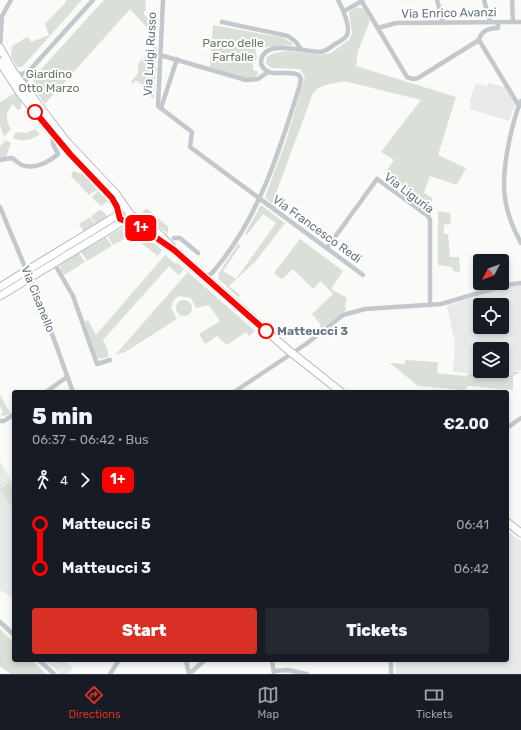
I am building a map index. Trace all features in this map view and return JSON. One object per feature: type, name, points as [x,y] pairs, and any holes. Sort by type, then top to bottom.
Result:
[{"type":"main road","points":[[0,48],[3,62],[20,93],[53,134],[108,194],[117,207],[119,214]]},
{"type":"main road","points":[[3,62],[14,73],[66,140],[119,198],[126,216]]},
{"type":"main road","points":[[0,296],[29,274],[119,214],[121,210],[126,216],[153,228],[174,250],[292,353],[338,390]]},
{"type":"main road","points":[[0,287],[54,263],[126,216]]},
{"type":"main road","points":[[509,524],[521,533]]},
{"type":"street","points":[[0,48],[2,16],[10,0]]},
{"type":"street","points":[[24,87],[29,71],[93,0]]},
{"type":"street","name":"Via Luigi Russo","points":[[163,0],[158,106],[192,132],[190,147],[260,199]]},
{"type":"street","points":[[268,72],[261,64],[262,57],[266,52],[275,49],[301,49],[322,52],[346,37],[348,32],[344,11],[338,0]]},
{"type":"street","points":[[437,0],[443,22]]},
{"type":"street","points":[[484,0],[490,22]]},
{"type":"street","points":[[512,0],[513,22]]},
{"type":"street","points":[[344,11],[362,1],[405,75],[412,79],[418,78],[479,40],[480,35],[489,28],[498,28],[498,22]]},
{"type":"street","points":[[222,22],[288,36],[296,42],[301,49]]},
{"type":"street","name":"Via Enrico Avanzi","points":[[378,28],[396,23],[521,22]]},
{"type":"street","points":[[479,40],[520,103],[506,159],[503,189],[508,214],[521,242]]},
{"type":"street","points":[[160,55],[246,80],[258,79],[268,72],[296,74],[301,80],[275,162],[260,199],[240,234],[211,275],[205,277]]},
{"type":"street","name":"Via Luigi Russo","points":[[161,108],[176,59]]},
{"type":"street","points":[[14,73],[22,74],[29,71]]},
{"type":"street","points":[[0,160],[12,158],[20,165],[32,166],[46,162],[58,154],[53,144],[53,134]]},
{"type":"street","name":"Via Liguria","points":[[327,248],[376,179],[428,216],[430,220],[430,305]]},
{"type":"street","name":"Via Francesco Redi","points":[[260,199],[363,275]]},
{"type":"street","name":"Via Cisanello","points":[[0,207],[29,274],[72,390]]},
{"type":"street","points":[[174,238],[180,238],[198,253]]},
{"type":"street","points":[[54,263],[73,296],[97,364],[110,360]]},
{"type":"street","points":[[237,390],[292,353],[343,315],[365,309],[441,304],[506,285],[521,283]]},
{"type":"street","points":[[49,390],[67,377]]},
{"type":"street","points":[[0,421],[4,421],[12,416]]},
{"type":"street","points":[[509,427],[521,418]]},
{"type":"street","points":[[0,622],[12,633]]},
{"type":"street","points":[[41,662],[54,674]]},
{"type":"street","points":[[110,674],[118,662]]},
{"type":"street","points":[[186,662],[189,674],[203,662]]},
{"type":"street","points":[[272,662],[274,672],[288,670],[308,674]]},
{"type":"street","points":[[391,662],[391,674]]},
{"type":"shaded area","points":[[476,83],[487,87],[488,83],[505,87],[515,104],[509,121],[470,109],[471,103],[469,102]]},
{"type":"shaded area","points":[[511,285],[521,285],[521,370],[513,372],[512,376],[509,376],[509,342],[473,342],[473,373],[453,372],[455,343],[447,306],[496,290],[509,290],[509,286]]},
{"type":"shaded area","points":[[0,462],[12,482],[12,598],[0,590]]},
{"type":"shaded area","points":[[509,532],[521,541],[521,674],[396,674],[396,662],[509,662]]},
{"type":"shaded area","points":[[48,662],[67,662],[73,668],[67,674],[60,674]]},
{"type":"green space","points":[[66,0],[82,0],[22,67],[17,67],[11,56],[12,46],[28,37],[31,42],[49,35],[45,24],[66,2]]},
{"type":"green space","name":"Giardino Otto Marzo","points":[[104,0],[145,0],[146,10],[143,13],[157,29],[157,39],[130,9],[45,104],[33,88],[34,77]]},
{"type":"green space","points":[[357,7],[364,9],[370,21],[358,51],[356,66],[456,97],[438,155],[466,168],[457,185],[430,176],[424,193],[433,198],[429,207],[385,173],[394,160],[381,152],[421,100],[344,81],[318,88],[313,93],[272,204],[265,197],[286,141],[305,77],[300,69],[271,68],[266,63],[267,57],[274,53],[289,51],[320,55],[331,53],[349,40],[352,33],[349,12]]},
{"type":"green space","name":"Parco delle Farfalle","points":[[213,25],[284,38],[292,43],[292,45],[255,48],[257,58],[253,63],[253,70],[257,71],[258,75],[248,78],[234,76],[210,67]]},
{"type":"green space","points":[[154,46],[157,47],[154,99],[147,93],[146,88],[137,81],[134,81],[134,84],[131,82],[138,73],[138,64]]},
{"type":"green space","points":[[15,93],[21,101],[21,109],[18,110],[13,104],[8,110],[7,119],[11,129],[0,141],[4,136],[0,126],[0,102]]},
{"type":"green space","points":[[35,129],[40,134],[33,138],[24,141],[13,138],[16,132],[27,133]]},
{"type":"green space","points":[[5,140],[11,143],[6,157],[0,159],[0,147]]},
{"type":"green space","points":[[73,171],[83,174],[97,190],[89,195],[71,176]]},
{"type":"green space","points":[[98,191],[108,201],[101,206],[92,197]]},
{"type":"green space","points":[[261,205],[285,223],[256,261],[229,286],[240,295],[238,297],[219,279],[218,274],[238,244],[241,245],[223,271],[236,279],[276,223],[263,214],[247,235],[245,234]]},
{"type":"green space","points":[[147,208],[168,227],[168,234],[142,212]]},
{"type":"green space","points":[[100,210],[108,217],[96,224],[91,216]]},
{"type":"green space","points":[[438,212],[450,213],[451,223],[444,225],[444,234],[448,234],[450,257],[459,257],[460,272],[453,271],[452,267],[438,265]]},
{"type":"green space","points":[[90,217],[95,224],[84,232],[79,224]]},
{"type":"green space","points":[[125,227],[139,230],[162,250],[158,256],[131,235],[113,245],[108,236]]},
{"type":"green space","points":[[106,237],[112,246],[87,261],[81,252]]},
{"type":"green space","points":[[300,239],[343,271],[331,289],[347,298],[345,306],[346,310],[311,336],[307,331],[311,328],[314,331],[321,325],[312,314],[333,294],[321,281],[313,289],[293,269],[282,279],[274,273]]},
{"type":"green space","points":[[79,253],[85,262],[64,275],[60,268],[61,264]]},
{"type":"green space","points":[[165,255],[176,264],[178,263],[184,269],[179,275],[169,266],[103,340],[108,351],[108,357],[99,359],[96,355],[85,322],[88,320],[96,335]]},
{"type":"green space","points":[[188,272],[255,331],[249,336],[246,332],[227,345],[217,336],[205,344],[199,334],[220,321],[209,305],[196,308],[191,298],[179,296],[173,301],[171,308],[177,319],[125,352],[115,355]]},
{"type":"green space","points":[[184,300],[191,305],[192,308],[187,315],[184,316],[177,311],[176,308],[181,301]]},
{"type":"green space","points":[[405,360],[438,362],[437,373],[465,376],[473,372],[473,378],[509,378],[509,376],[512,376],[513,372],[521,372],[513,376],[513,390],[469,386],[464,390],[418,386],[390,363],[405,364]]},
{"type":"green space","points":[[0,395],[10,413],[5,416],[1,415],[3,412],[0,406]]},
{"type":"green space","points":[[9,483],[12,488],[12,505],[11,506],[0,489]]},
{"type":"green space","points":[[0,629],[12,641],[12,662],[34,662],[46,674],[11,674],[0,666]]},
{"type":"bus line","name":"1+","points":[[35,112],[70,154],[112,198],[117,207],[120,219],[126,220],[142,228],[174,250],[266,331]]},
{"type":"place","name":"Matteucci 3","points":[[266,331]]}]
